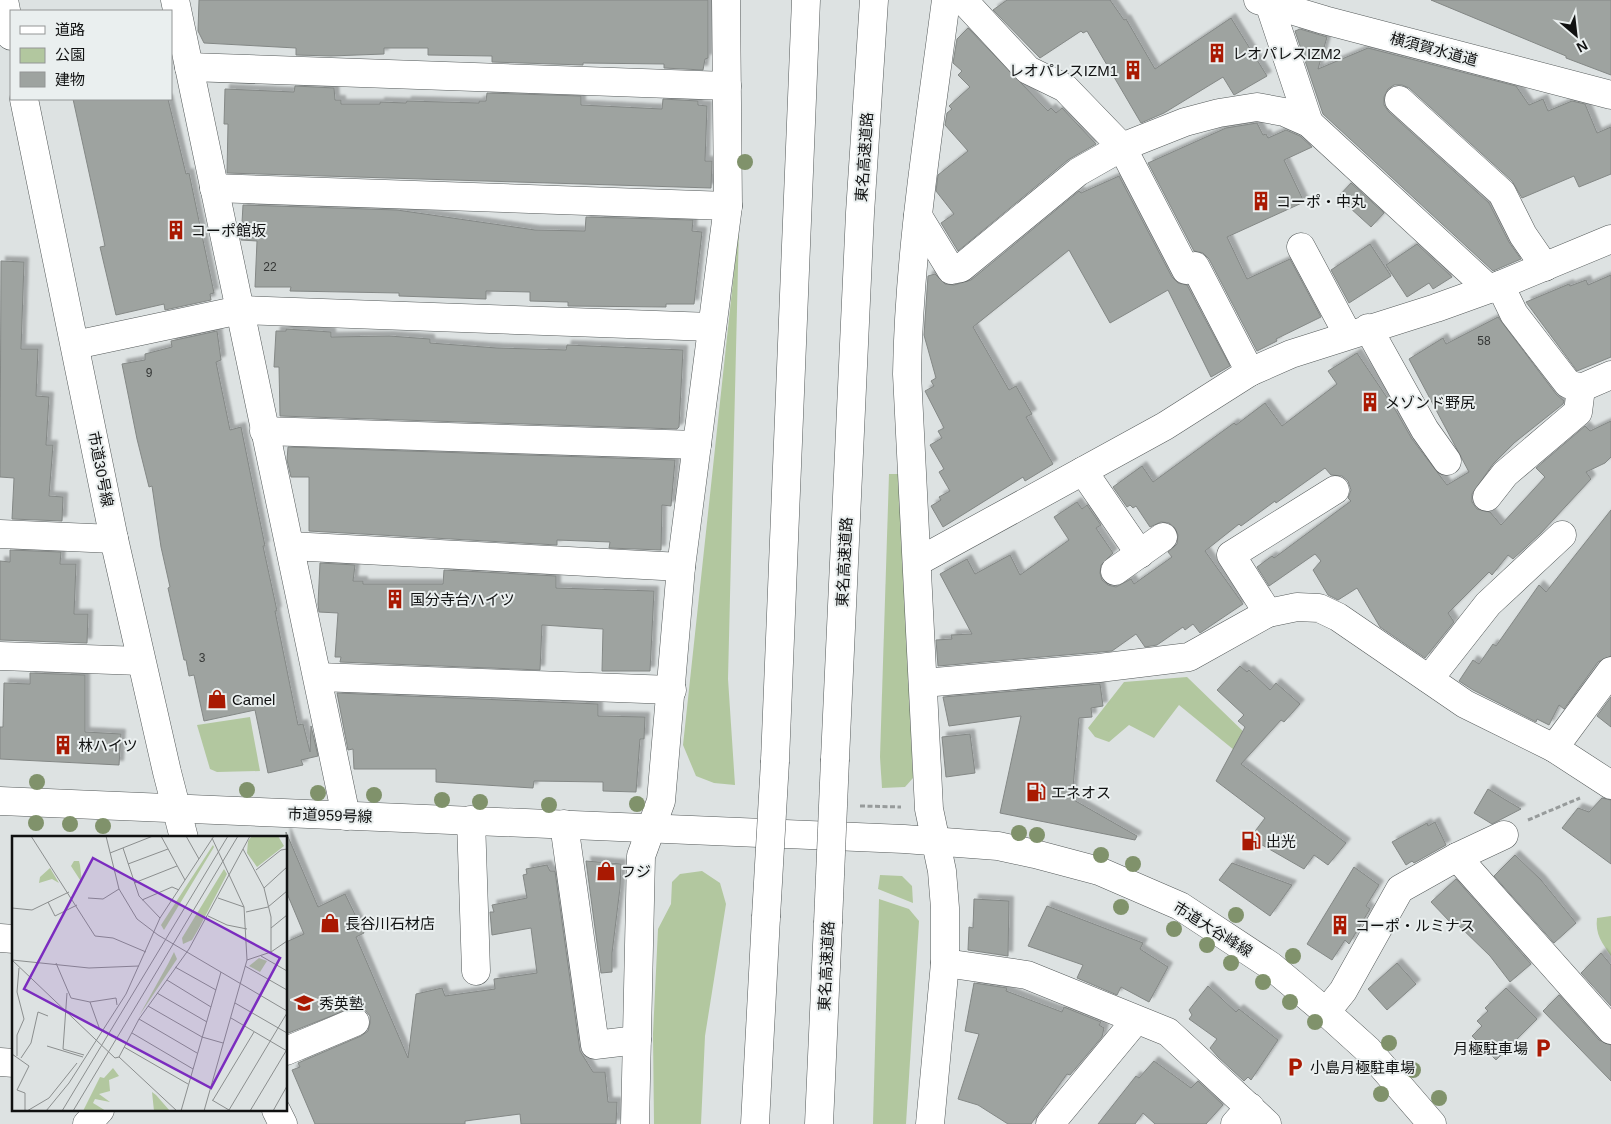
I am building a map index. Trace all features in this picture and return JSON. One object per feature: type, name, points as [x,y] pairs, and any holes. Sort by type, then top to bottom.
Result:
[{"type":"main road","points":[[4,0],[10,31]]},
{"type":"main road","points":[[175,0],[346,816]]},
{"type":"main road","points":[[635,1124],[641,856],[655,829],[661,801],[672,690],[681,567],[728,206],[726,0]]},
{"type":"main road","points":[[755,1124],[775,761],[806,0]]},
{"type":"main road","points":[[930,1124],[945,963],[945,908],[929,809],[907,374],[908,327],[918,216],[946,0]]},
{"type":"main road","points":[[962,0],[1028,70],[1065,88],[1122,147],[1250,372]]},
{"type":"main road","points":[[1265,1],[1309,123]]},
{"type":"main road","name":"横須賀水道道","points":[[1265,1],[1324,20],[1611,95]]},
{"type":"main road","name":"東名高速道路","points":[[819,1124],[860,214],[873,8]]},
{"type":"main road","points":[[189,67],[727,86]]},
{"type":"main road","name":"市道30号線","points":[[24,100],[114,539],[141,661],[184,836]]},
{"type":"main road","points":[[1399,100],[1502,192],[1524,235],[1546,267]]},
{"type":"main road","points":[[918,216],[951,270],[961,268],[1078,172],[1122,147],[1185,122],[1219,113],[1257,107],[1284,112],[1309,123],[1494,287],[1568,384],[1581,388],[1611,374]]},
{"type":"main road","points":[[214,188],[728,206]]},
{"type":"main road","points":[[917,562],[1165,426],[1250,372],[1291,354],[1436,308],[1494,287],[1611,239]]},
{"type":"main road","points":[[1302,247],[1447,461]]},
{"type":"main road","points":[[75,345],[240,310],[712,326]]},
{"type":"main road","points":[[1487,497],[1505,474],[1578,412],[1581,388]]},
{"type":"main road","points":[[264,432],[697,445]]},
{"type":"main road","points":[[1083,471],[1140,554]]},
{"type":"main road","points":[[1268,613],[1231,555],[1334,490]]},
{"type":"main road","points":[[0,534],[114,539]]},
{"type":"main road","points":[[1429,679],[1488,604],[1562,535]]},
{"type":"main road","points":[[1116,571],[1163,537]]},
{"type":"main road","points":[[290,546],[681,567]]},
{"type":"main road","points":[[923,683],[1099,668],[1189,657],[1268,613],[1297,607],[1319,608],[1338,617],[1465,704],[1554,748],[1600,790]]},
{"type":"main road","points":[[0,656],[141,661]]},
{"type":"main road","points":[[1554,748],[1611,671]]},
{"type":"main road","points":[[318,676],[672,690]]},
{"type":"main road","name":"市道959号線","points":[[0,801],[655,829]]},
{"type":"main road","points":[[471,820],[476,971]]},
{"type":"main road","points":[[564,824],[595,1045],[637,1040]]},
{"type":"main road","name":"市道大谷峰線","points":[[655,829],[935,841],[998,846],[1099,871],[1180,906],[1272,966],[1368,1050],[1432,1124]]},
{"type":"main road","points":[[1326,1012],[1343,991],[1400,889],[1456,857],[1504,835]]},
{"type":"main road","points":[[1456,857],[1611,1030]]},
{"type":"main road","points":[[945,963],[1027,975],[1168,1032],[1251,1118]]},
{"type":"main road","points":[[1050,1124],[1136,1020]]},
{"type":"main road","points":[[288,1050],[355,1022]]},
{"type":"main road","points":[[88,1124],[98,1112]]},
{"type":"main road","points":[[277,1112],[283,1124]]},
{"type":"path","points":[[1538,815],[1600,790]]},
{"type":"green space","points":[[739,226],[728,679],[735,785],[714,783],[696,776],[683,745]]},
{"type":"green space","points":[[889,474],[901,474],[913,778],[905,787],[882,788],[880,757]]},
{"type":"green space","points":[[1187,677],[1248,736],[1234,750],[1179,705],[1154,738],[1129,725],[1109,742],[1095,737],[1088,728],[1124,682]]},
{"type":"green space","points":[[250,717],[260,771],[217,772],[210,769],[197,725]]},
{"type":"green space","points":[[702,871],[720,883],[726,904],[705,1036],[701,1124],[654,1124],[653,1034],[658,929],[671,904],[672,882],[680,874]]},
{"type":"green space","points":[[880,875],[902,876],[912,886],[913,903],[878,889]]},
{"type":"green space","points":[[879,899],[909,909],[919,921],[906,1124],[873,1124]]},
{"type":"green space","points":[[1611,916],[1611,956],[1600,938],[1597,929],[1597,918]]},
{"type":"building","points":[[199,0],[708,0],[708,58],[705,59],[703,70],[664,68],[664,64],[583,63],[583,65],[492,62],[492,56],[428,55],[428,48],[384,48],[384,54],[296,55],[296,48],[204,43],[198,31]]},
{"type":"building","points":[[1007,0],[1110,0],[1124,20],[1126,19],[1155,69],[1231,18],[1267,76],[1234,95],[1223,77],[1164,113],[1141,123],[1087,31],[1083,33],[1081,31],[1040,58],[993,10]]},
{"type":"building","points":[[1431,0],[1611,0],[1611,75],[1566,58],[1566,56]]},
{"type":"building","points":[[968,28],[1048,111],[1051,108],[1056,113],[1062,108],[1096,144],[1068,160],[958,251],[941,223],[954,214],[936,191],[938,175],[968,151],[945,125],[947,113],[952,109],[949,106],[970,87],[958,75],[962,71],[953,63],[957,39]]},
{"type":"building","points":[[1300,29],[1327,37],[1318,69],[1368,48],[1516,86],[1529,105],[1543,99],[1548,111],[1572,101],[1585,104],[1597,133],[1611,127],[1611,174],[1579,187],[1574,176],[1522,198],[1512,181],[1409,88],[1402,85],[1394,85],[1388,89],[1384,97],[1384,105],[1389,112],[1489,203],[1509,242],[1521,259],[1493,271],[1323,114],[1295,31]]},
{"type":"building","points":[[295,86],[334,88],[335,100],[341,100],[341,104],[406,103],[407,101],[479,103],[479,101],[486,101],[487,93],[581,96],[581,105],[662,109],[663,99],[698,101],[698,105],[707,106],[705,161],[712,161],[711,188],[227,173],[228,124],[224,124],[225,89],[294,92]]},
{"type":"building","points":[[73,100],[168,100],[186,174],[189,173],[214,293],[210,294],[211,300],[165,310],[164,304],[116,315],[100,247],[105,246]]},
{"type":"building","points":[[1257,123],[1263,135],[1266,134],[1268,138],[1286,130],[1300,136],[1312,147],[1284,160],[1304,202],[1227,237],[1247,279],[1290,259],[1321,317],[1276,339],[1277,341],[1257,351],[1209,259],[1203,253],[1194,251],[1148,163],[1226,128]]},
{"type":"building","points":[[1119,176],[1172,277],[1178,283],[1187,285],[1230,366],[1211,377],[1168,290],[1110,323],[1069,250],[973,327],[1009,390],[1016,386],[1032,414],[1026,417],[1053,464],[1025,481],[1023,477],[943,527],[931,506],[941,500],[939,497],[950,491],[939,472],[944,469],[930,445],[942,438],[938,431],[944,428],[925,391],[934,386],[931,381],[936,378],[924,335],[928,276],[935,274],[945,284],[954,285],[971,280],[1079,191],[1081,193]]},
{"type":"building","points":[[1351,183],[1384,213],[1371,227],[1338,197]]},
{"type":"building","points":[[243,205],[397,210],[535,230],[585,231],[586,217],[693,220],[692,231],[702,232],[694,304],[666,304],[666,307],[568,306],[568,302],[530,301],[530,292],[486,291],[486,299],[399,296],[399,293],[290,291],[291,287],[255,287],[257,241],[241,240]]},
{"type":"building","points":[[1370,244],[1391,276],[1349,303],[1331,270]]},
{"type":"building","points":[[1417,244],[1452,277],[1433,289],[1429,283],[1407,297],[1386,265]]},
{"type":"building","points":[[1,261],[24,262],[21,349],[38,349],[36,396],[49,397],[46,445],[53,445],[49,496],[63,497],[62,521],[12,519],[14,478],[0,477]]},
{"type":"building","points":[[1611,275],[1611,357],[1577,371],[1526,302],[1569,284],[1570,286],[1586,280],[1588,285]]},
{"type":"building","points":[[1498,317],[1556,394],[1564,401],[1563,404],[1514,443],[1493,464],[1472,494],[1472,502],[1477,509],[1490,512],[1501,525],[1545,477],[1536,468],[1585,426],[1590,431],[1611,421],[1611,457],[1605,463],[1586,472],[1591,479],[1541,533],[1513,559],[1508,555],[1492,575],[1489,572],[1448,613],[1454,622],[1425,658],[1380,627],[1357,588],[1338,600],[1328,595],[1313,570],[1321,561],[1315,554],[1269,586],[1257,567],[1272,556],[1274,558],[1351,501],[1348,498],[1351,490],[1348,481],[1342,476],[1331,475],[1325,468],[1241,526],[1239,524],[1205,551],[1243,604],[1200,633],[1193,624],[1185,630],[1183,627],[1157,645],[1145,647],[1136,634],[1112,651],[938,666],[936,640],[952,639],[951,635],[972,634],[940,574],[967,559],[975,574],[1010,555],[1020,575],[1069,540],[1054,517],[1077,502],[1082,509],[1087,505],[1101,525],[1096,528],[1113,553],[1101,565],[1100,573],[1102,580],[1108,585],[1116,587],[1131,579],[1134,584],[1172,557],[1168,552],[1177,544],[1178,535],[1175,528],[1169,523],[1161,522],[1150,527],[1136,506],[1133,508],[1130,505],[1127,507],[1113,487],[1142,466],[1153,482],[1234,423],[1236,425],[1265,403],[1282,426],[1337,384],[1328,371],[1357,353],[1396,411],[1412,439],[1447,485],[1469,472],[1409,359],[1443,338],[1446,344]]},
{"type":"building","points":[[286,329],[331,332],[331,337],[389,336],[430,339],[430,343],[497,348],[566,350],[567,345],[683,350],[679,427],[677,429],[280,416],[279,367],[274,367],[276,331],[286,331]]},
{"type":"building","points":[[217,331],[221,360],[216,362],[230,430],[241,427],[298,725],[303,724],[310,752],[311,726],[318,756],[301,760],[303,765],[268,773],[255,710],[204,721],[194,675],[189,676],[186,660],[184,660],[168,588],[170,587],[161,547],[152,486],[149,487],[137,439],[122,364],[145,360],[145,354],[172,347],[171,341]]},
{"type":"building","points":[[288,447],[675,460],[671,506],[662,505],[661,550],[609,548],[610,542],[557,540],[557,545],[309,531],[309,477],[291,477],[287,460]]},
{"type":"building","points":[[1611,510],[1611,656],[1598,662],[1564,709],[1559,705],[1549,725],[1537,719],[1536,722],[1459,681],[1473,660],[1479,664],[1493,644],[1496,646],[1539,585],[1546,592]]},
{"type":"building","points":[[10,550],[61,552],[60,564],[76,564],[74,614],[88,614],[87,643],[0,640],[0,561],[10,562]]},
{"type":"building","points":[[320,563],[355,565],[353,581],[363,581],[363,584],[443,584],[444,570],[556,576],[556,588],[654,591],[650,671],[602,671],[603,629],[542,625],[540,670],[340,662],[341,657],[335,657],[338,613],[319,612]]},
{"type":"building","points":[[1240,666],[1247,672],[1249,670],[1270,690],[1276,683],[1300,704],[1284,722],[1281,720],[1241,764],[1346,843],[1328,865],[1314,855],[1304,869],[1250,838],[1265,818],[1216,781],[1245,727],[1238,721],[1244,715],[1217,690]]},
{"type":"building","points":[[30,673],[85,675],[85,732],[121,734],[119,765],[0,759],[0,727],[3,727],[4,683],[30,684]]},
{"type":"building","points":[[1100,684],[1103,706],[1091,708],[1092,717],[1079,718],[1072,799],[1137,836],[1135,840],[1000,813],[1021,716],[949,726],[943,697]]},
{"type":"building","points":[[337,693],[598,704],[598,716],[645,717],[644,739],[640,739],[636,792],[603,791],[603,782],[534,781],[533,788],[436,782],[436,769],[354,769],[353,749],[348,750]]},
{"type":"building","points":[[1611,697],[1611,727],[1597,716]]},
{"type":"building","points":[[970,734],[975,773],[946,777],[942,737]]},
{"type":"building","points":[[1488,789],[1521,809],[1492,824],[1474,813]]},
{"type":"building","points":[[1602,798],[1611,800],[1611,864],[1562,828],[1578,808],[1589,812]]},
{"type":"building","points":[[1435,822],[1446,845],[1414,863],[1412,861],[1406,865],[1392,842],[1427,823],[1428,826]]},
{"type":"building","points":[[288,837],[318,907],[345,894],[364,933],[356,937],[408,1058],[416,994],[442,988],[445,996],[495,989],[494,979],[537,973],[531,928],[492,935],[490,912],[494,912],[492,905],[527,898],[523,875],[527,874],[526,869],[547,865],[550,871],[555,871],[580,1051],[593,1072],[605,1072],[608,1102],[617,1102],[616,1124],[521,1124],[520,1114],[465,1121],[465,1124],[315,1124],[292,1070],[300,1067],[298,1063],[361,1036],[368,1031],[370,1016],[365,1010],[356,1006],[288,1033],[288,941],[304,934],[288,896]]},
{"type":"building","points":[[1515,855],[1541,880],[1576,923],[1554,943],[1494,876]]},
{"type":"building","points":[[586,861],[621,864],[612,953],[612,972],[601,973]]},
{"type":"building","points":[[1232,863],[1292,885],[1270,916],[1219,880]]},
{"type":"building","name":"コーポ・ルミナス","points":[[1354,867],[1379,885],[1366,906],[1370,909],[1349,944],[1345,940],[1332,960],[1307,944]]},
{"type":"building","points":[[1456,879],[1531,964],[1510,982],[1490,956],[1453,920],[1450,922],[1431,902]]},
{"type":"building","points":[[974,899],[1009,901],[1008,956],[968,950],[969,927],[973,928]]},
{"type":"building","points":[[1047,906],[1143,943],[1140,949],[1168,967],[1149,1002],[1121,987],[1117,995],[1077,978],[1083,965],[1028,946]]},
{"type":"building","points":[[1601,953],[1611,965],[1611,1006],[1581,973]]},
{"type":"building","points":[[1397,963],[1416,984],[1387,1010],[1368,989]]},
{"type":"building","points":[[974,983],[1007,988],[1006,991],[1062,1012],[1064,1007],[1101,1022],[1099,1025],[1104,1028],[1102,1037],[1070,1075],[1067,1074],[1031,1124],[1008,1124],[978,1105],[958,1099],[979,1034],[965,1031]]},
{"type":"building","points":[[1208,986],[1236,1012],[1239,1009],[1278,1040],[1251,1080],[1248,1077],[1244,1081],[1218,1057],[1210,1048],[1217,1039],[1189,1019],[1192,1015],[1189,1010]]},
{"type":"building","points":[[1506,988],[1537,1019],[1496,1060],[1472,1036],[1482,1026],[1477,1021],[1488,1011],[1485,1008]]},
{"type":"building","points":[[1559,995],[1599,1040],[1611,1045],[1611,1081],[1543,1011]]},
{"type":"building","points":[[1154,1061],[1191,1088],[1198,1081],[1223,1105],[1206,1124],[1155,1124],[1143,1113],[1135,1124],[1098,1124],[1136,1076],[1139,1078]]},
{"type":"place","name":"レオパレスIZM2","points":[[1217,53]]},
{"type":"place","name":"レオパレスIZM1","points":[[1133,70]]},
{"type":"place","name":"コーポ・中丸","points":[[1261,201]]},
{"type":"place","name":"コーポ館坂","points":[[176,230]]},
{"type":"place","name":"メゾンド野尻","points":[[1370,402]]},
{"type":"place","name":"国分寺台ハイツ","points":[[395,599]]},
{"type":"place","name":"Camel","points":[[217,699]]},
{"type":"place","name":"林ハイツ","points":[[63,745]]},
{"type":"place","name":"エネオス","points":[[1036,792]]},
{"type":"place","name":"出光","points":[[1251,841]]},
{"type":"place","name":"フジ","points":[[606,871]]},
{"type":"place","name":"長谷川石材店","points":[[330,923]]},
{"type":"place","name":"コーポ・ルミナス","points":[[1340,925]]},
{"type":"place","name":"秀英塾","points":[[304,1003]]},
{"type":"place","name":"月極駐車場","points":[[1543,1048]]},
{"type":"place","name":"小島月極駐車場","points":[[1295,1067]]}]
